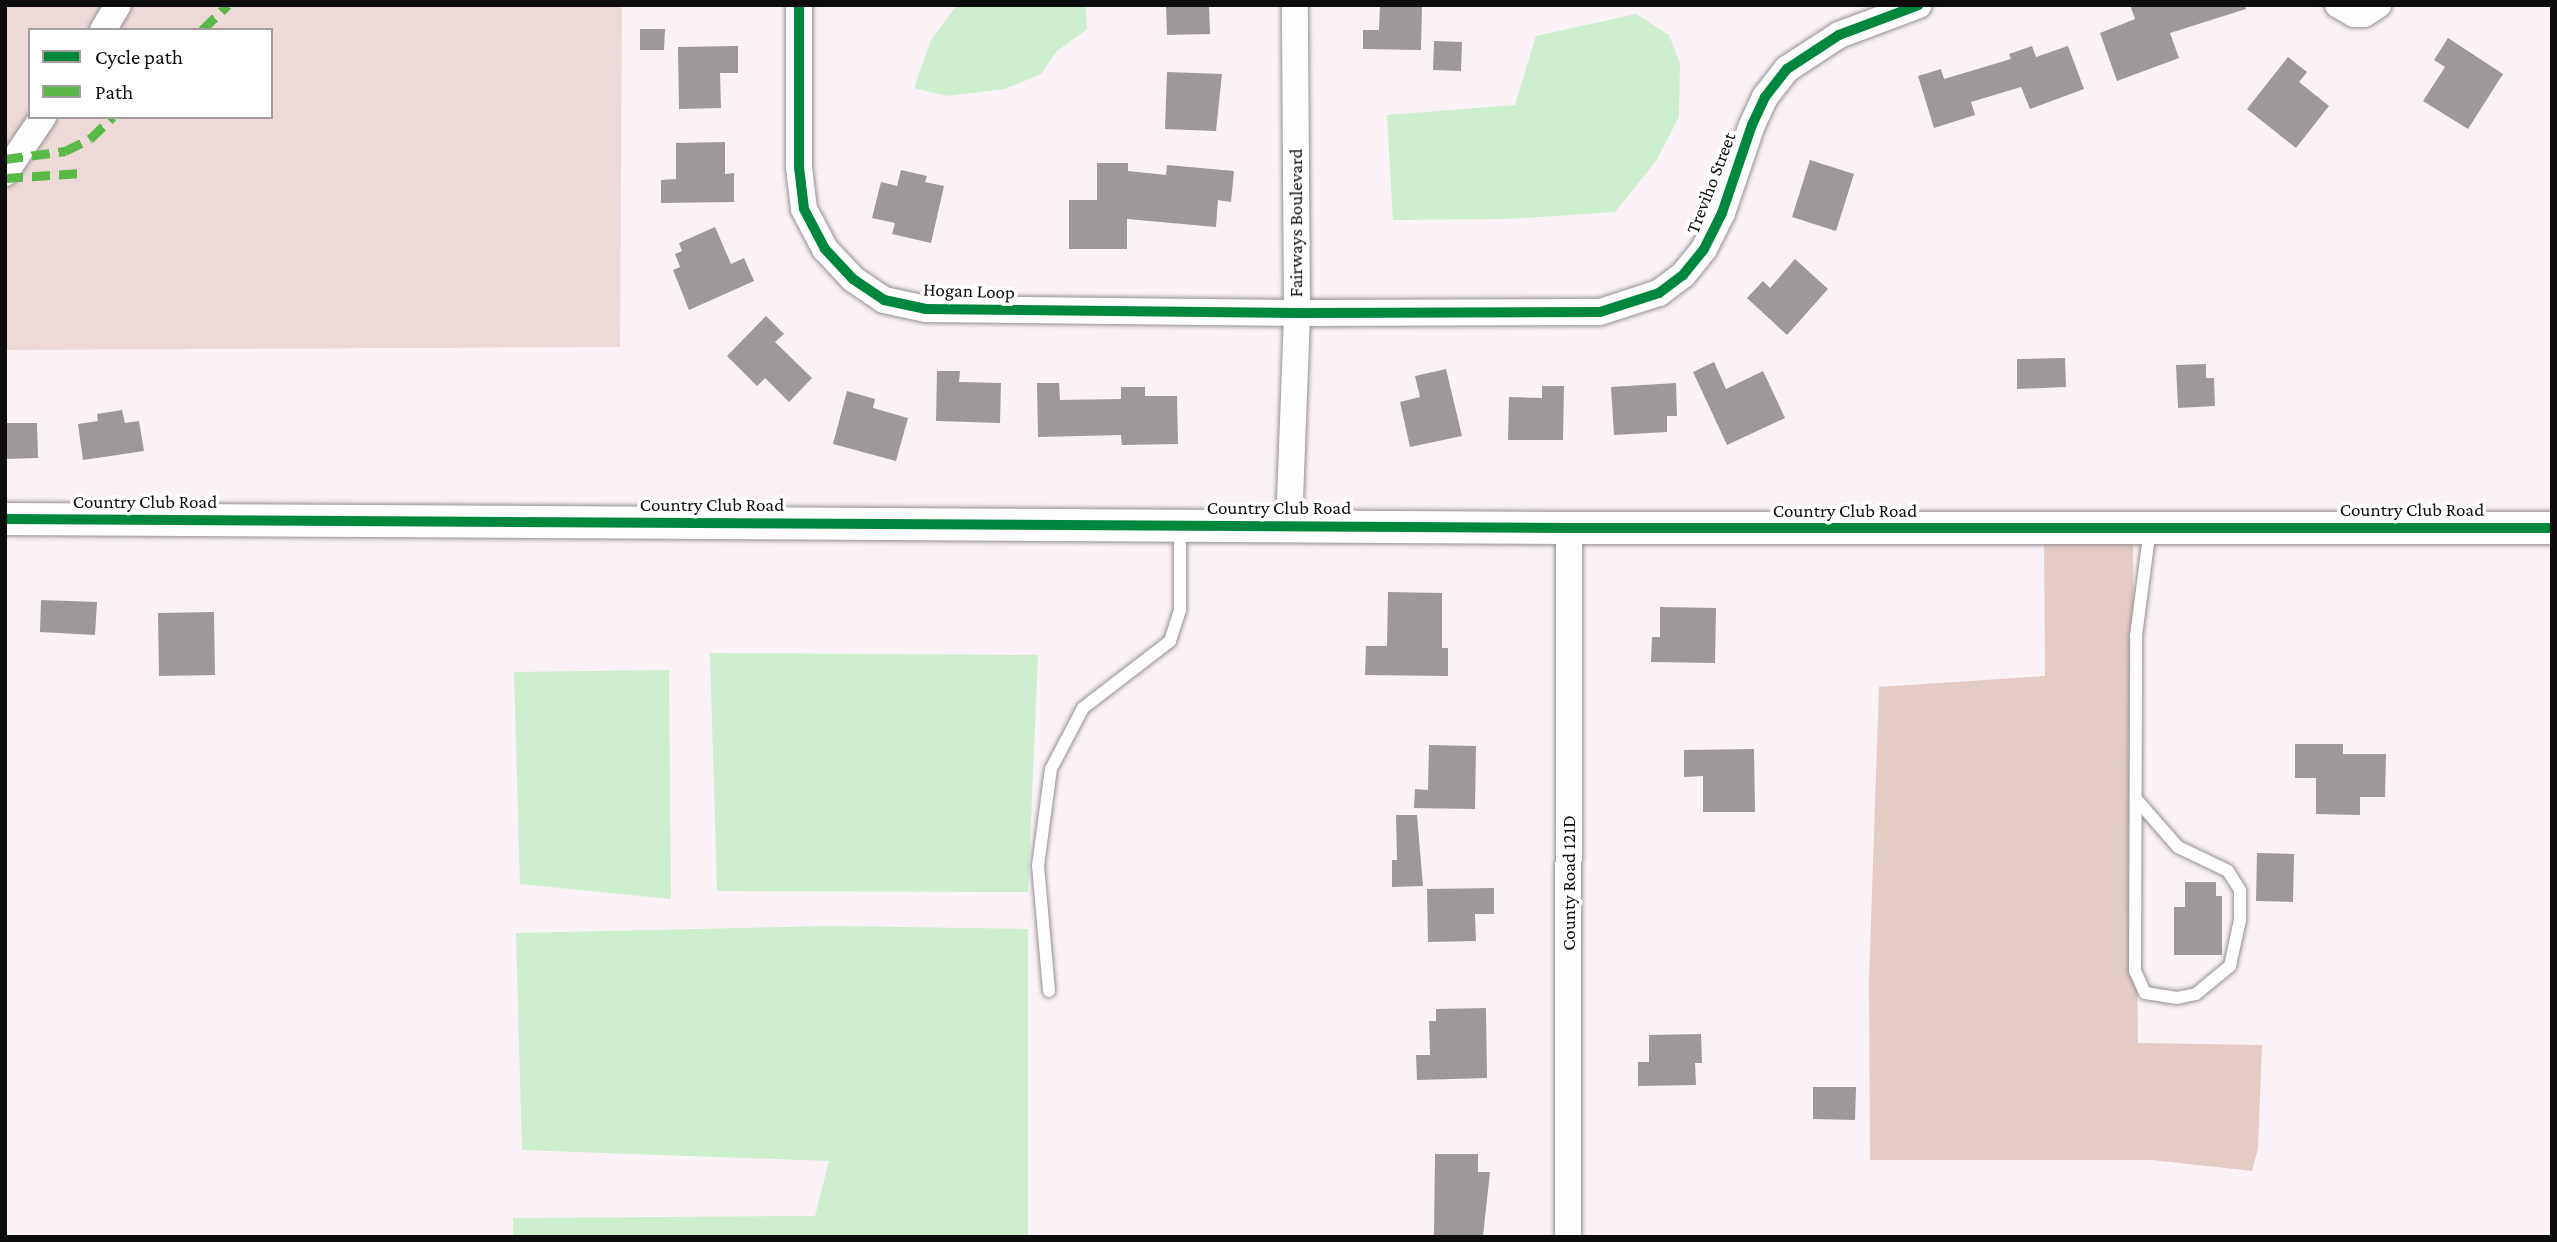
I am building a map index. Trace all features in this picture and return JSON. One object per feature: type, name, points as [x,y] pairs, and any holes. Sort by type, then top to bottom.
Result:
[{"type":"street","points":[[104,28],[118,5]]},
{"type":"street","name":"Hogan Loop","points":[[799,5],[799,167],[804,209],[825,249],[853,279],[884,300],[926,309],[1297,313]]},
{"type":"street","name":"Fairways Boulevard","points":[[1289,525],[1297,313],[1295,5]]},
{"type":"street","name":"Treviho Street","points":[[1297,313],[1600,312],[1659,293],[1683,275],[1704,249],[1722,213],[1752,125],[1765,97],[1787,69],[1839,35],[1919,5]]},
{"type":"street","points":[[2338,5],[2354,14],[2364,14],[2378,5]]},
{"type":"street","points":[[5,173],[42,119]]},
{"type":"street","name":"Country Club Road","points":[[5,519],[1569,528],[2552,528]]},
{"type":"street","name":"County Road 121D","points":[[1568,1237],[1569,528]]},
{"type":"lane","points":[[1049,991],[1038,866],[1051,769],[1083,708],[1170,641],[1180,610],[1180,524]]},
{"type":"lane","points":[[2137,800],[2178,847],[2228,871],[2241,890],[2240,920],[2230,966],[2196,994],[2160,997],[2138,985],[2136,636],[2150,528]]},
{"type":"shaded area","points":[[5,5],[622,5],[620,347],[5,350]]},
{"type":"shaded area","points":[[957,5],[1086,5],[1087,29],[1056,52],[1041,74],[1005,89],[947,96],[914,88],[931,40]]},
{"type":"shaded area","points":[[1636,14],[1669,35],[1680,64],[1679,117],[1656,161],[1615,212],[1507,219],[1393,220],[1387,115],[1515,105],[1536,36]]},
{"type":"shaded area","points":[[2044,539],[2133,539],[2138,1043],[2262,1045],[2258,1148],[2252,1171],[2152,1160],[1870,1160],[1869,980],[1879,687],[2045,676]]},
{"type":"shaded area","points":[[710,653],[1038,655],[1028,892],[717,891]]},
{"type":"shaded area","points":[[669,670],[671,899],[520,884],[514,672]]},
{"type":"shaded area","points":[[831,926],[1028,929],[1028,1237],[513,1237],[513,1218],[815,1216],[829,1161],[522,1150],[516,933]]},
{"type":"building","points":[[1166,5],[1209,5],[1210,34],[1167,35]]},
{"type":"building","points":[[1380,5],[1422,5],[1421,50],[1363,49],[1363,30],[1379,30]]},
{"type":"building","points":[[2130,5],[2245,5],[2246,9],[2170,33],[2179,58],[2117,81],[2100,33],[2135,19]]},
{"type":"building","points":[[640,29],[665,29],[664,50],[640,50]]},
{"type":"building","points":[[2448,38],[2503,74],[2468,129],[2423,101],[2445,67],[2434,60]]},
{"type":"building","points":[[1434,41],[1462,42],[1461,71],[1433,70]]},
{"type":"building","points":[[738,46],[738,73],[720,73],[721,108],[679,109],[678,47]]},
{"type":"building","points":[[2032,46],[2036,57],[2068,46],[2084,89],[2030,109],[2021,87],[1971,102],[1975,115],[1934,128],[1918,76],[1941,69],[1944,79],[2011,59],[2009,54]]},
{"type":"building","points":[[2288,57],[2307,72],[2299,82],[2329,106],[2296,148],[2247,109]]},
{"type":"building","points":[[1167,72],[1222,74],[1216,131],[1165,129]]},
{"type":"building","points":[[725,142],[725,174],[734,173],[734,202],[661,203],[661,180],[676,179],[676,143]]},
{"type":"building","points":[[1810,160],[1854,174],[1836,231],[1792,217]]},
{"type":"building","points":[[1097,163],[1128,163],[1128,171],[1166,175],[1167,165],[1234,171],[1231,202],[1218,200],[1216,227],[1127,219],[1127,249],[1069,249],[1069,200],[1097,200]]},
{"type":"building","points":[[901,170],[927,176],[925,182],[944,186],[931,243],[892,234],[895,223],[872,218],[881,182],[897,186]]},
{"type":"building","points":[[715,227],[731,264],[744,258],[754,281],[689,310],[673,270],[680,267],[675,254],[682,251],[679,243]]},
{"type":"building","points":[[1795,259],[1828,289],[1787,335],[1747,298],[1763,281],[1770,288]]},
{"type":"building","points":[[766,316],[784,334],[775,342],[812,378],[789,402],[765,378],[757,386],[727,356]]},
{"type":"building","points":[[2065,358],[2066,387],[2017,389],[2017,359]]},
{"type":"building","points":[[1714,362],[1726,389],[1763,371],[1785,418],[1727,445],[1693,372]]},
{"type":"building","points":[[2206,364],[2206,378],[2214,378],[2215,406],[2178,408],[2176,365]]},
{"type":"building","points":[[1446,369],[1462,436],[1410,447],[1400,402],[1420,397],[1415,376]]},
{"type":"building","points":[[937,371],[960,371],[959,382],[1001,383],[1000,423],[936,421]]},
{"type":"building","points":[[1037,383],[1059,383],[1060,400],[1121,399],[1121,387],[1145,387],[1145,396],[1177,396],[1178,444],[1122,445],[1121,435],[1038,437]]},
{"type":"building","points":[[1676,383],[1677,416],[1667,416],[1667,432],[1614,435],[1611,387]]},
{"type":"building","points":[[1542,386],[1564,386],[1563,440],[1508,440],[1509,397],[1542,398]]},
{"type":"building","points":[[847,391],[875,399],[873,408],[908,418],[896,461],[833,444]]},
{"type":"building","points":[[122,410],[125,423],[139,421],[144,451],[83,460],[78,424],[98,421],[97,414]]},
{"type":"building","points":[[5,423],[37,423],[38,458],[5,459]]},
{"type":"building","points":[[1388,592],[1442,593],[1442,648],[1448,648],[1448,676],[1365,675],[1366,646],[1387,646]]},
{"type":"building","points":[[41,600],[97,602],[95,635],[40,632]]},
{"type":"building","points":[[1660,607],[1716,608],[1715,663],[1651,662],[1652,637],[1660,637]]},
{"type":"building","points":[[214,612],[215,675],[159,676],[158,613]]},
{"type":"building","points":[[2295,744],[2343,744],[2343,754],[2386,754],[2385,797],[2360,797],[2360,815],[2316,814],[2316,778],[2295,778]]},
{"type":"building","points":[[1429,745],[1476,746],[1475,809],[1414,808],[1415,789],[1428,790]]},
{"type":"building","points":[[1754,749],[1755,812],[1703,812],[1703,776],[1684,777],[1684,750]]},
{"type":"building","points":[[1396,815],[1417,815],[1423,886],[1392,887],[1392,860],[1397,860]]},
{"type":"building","points":[[2257,853],[2294,854],[2293,902],[2256,901]]},
{"type":"building","points":[[2185,882],[2216,882],[2216,896],[2222,896],[2222,955],[2174,955],[2174,907],[2185,907]]},
{"type":"building","points":[[1494,888],[1494,914],[1475,914],[1476,941],[1428,942],[1427,889]]},
{"type":"building","points":[[1486,1008],[1487,1078],[1417,1080],[1416,1055],[1430,1055],[1429,1021],[1436,1021],[1436,1009]]},
{"type":"building","points":[[1701,1034],[1702,1063],[1695,1063],[1696,1085],[1638,1086],[1638,1062],[1649,1062],[1649,1035]]},
{"type":"building","points":[[1813,1087],[1856,1087],[1855,1120],[1813,1119]]},
{"type":"building","points":[[1435,1154],[1478,1154],[1478,1172],[1490,1172],[1483,1236],[1434,1235]]},
{"type":"marked path","points":[[204,28],[228,5]]},
{"type":"marked path","points":[[5,159],[65,151],[90,139],[111,119]]},
{"type":"marked path","points":[[5,178],[82,173]]},
{"type":"cycle path","points":[[799,5],[799,167],[804,209],[825,249],[853,279],[884,300],[926,309],[1297,313],[1600,312],[1659,293],[1683,275],[1704,249],[1722,213],[1752,125],[1765,97],[1787,69],[1839,35],[1919,5]]},
{"type":"cycle path","points":[[5,519],[1569,528],[2552,528]]}]
